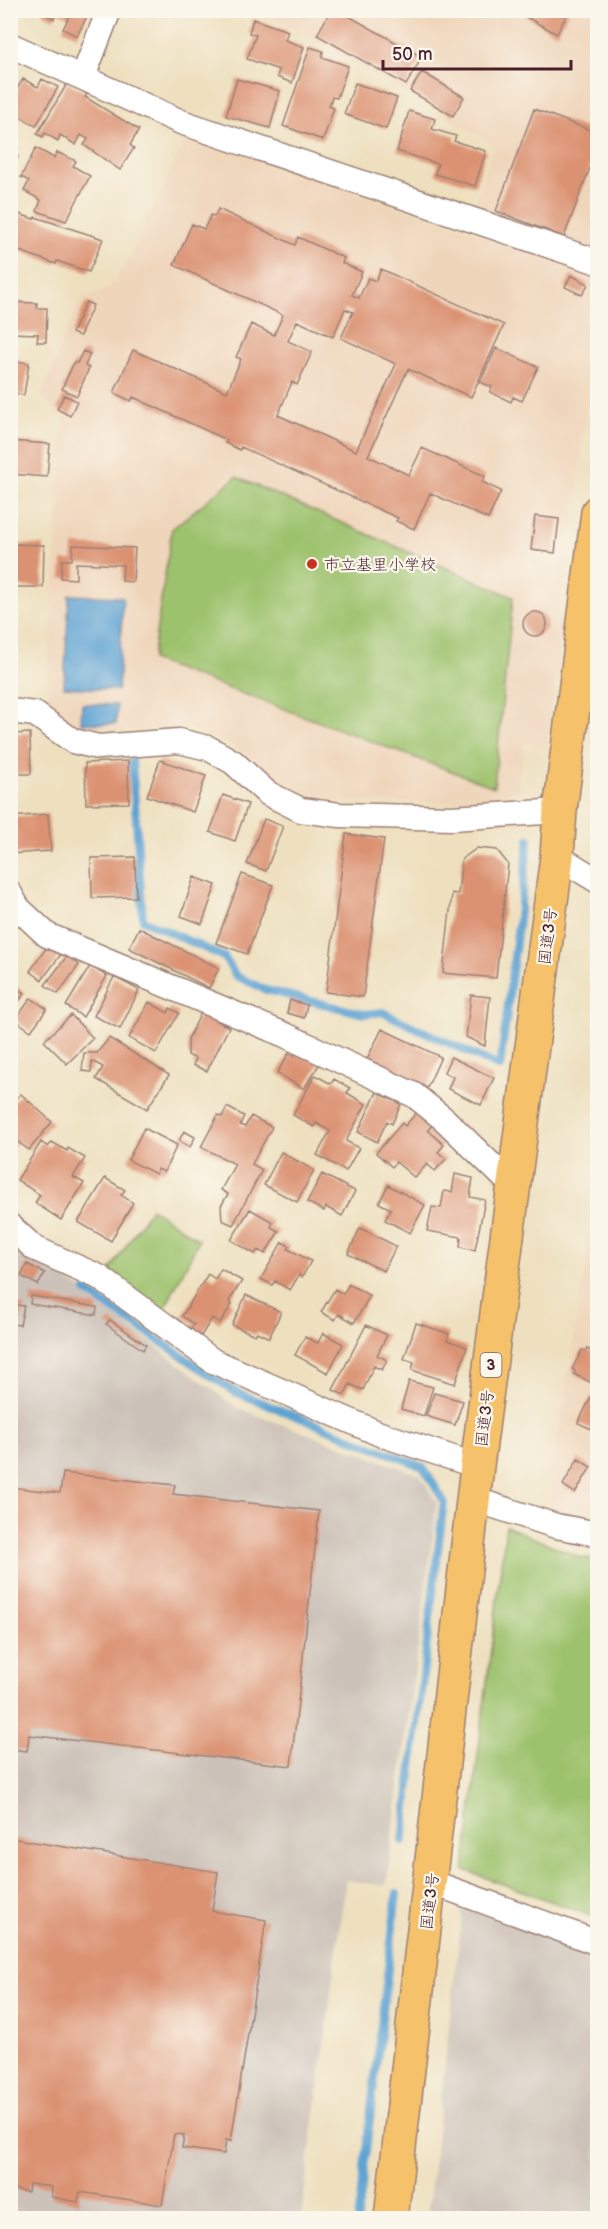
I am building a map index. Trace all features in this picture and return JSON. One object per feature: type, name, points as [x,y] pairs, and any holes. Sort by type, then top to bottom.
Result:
[{"type":"highway","name":"国道3号","points":[[391,2218],[473,1499],[557,856],[560,811],[597,512]]},
{"type":"street","points":[[83,77],[109,10]]},
{"type":"street","points":[[10,45],[181,122],[597,262]]},
{"type":"street","points":[[10,711],[35,714],[73,741],[98,747],[179,741],[207,748],[233,762],[267,793],[301,810],[339,815],[452,818],[560,811]]},
{"type":"street","points":[[557,856],[597,881]]},
{"type":"street","points":[[10,894],[18,908],[47,936],[285,1035],[414,1095],[445,1120],[514,1187]]},
{"type":"street","points":[[10,1226],[34,1248],[99,1278],[213,1361],[381,1434],[477,1466]]},
{"type":"street","points":[[473,1499],[556,1526],[597,1534]]},
{"type":"street","points":[[431,1882],[597,1943]]},
{"type":"shaded area","points":[[264,11],[597,11],[597,251],[473,211],[493,144]]},
{"type":"shaded area","name":"市立基里小学校","points":[[188,134],[597,274],[597,314],[547,745],[524,743],[518,789],[484,804],[331,801],[307,797],[270,777],[239,750],[221,740],[187,728],[81,733],[46,708],[64,421],[41,397],[65,335],[84,295],[101,293],[114,282],[128,261]]},
{"type":"shaded area","points":[[593,1217],[598,1220],[597,1521],[571,1518],[546,1508]]},
{"type":"shaded area","points":[[16,1247],[75,1285],[237,1408],[420,1475],[437,1503],[386,1886],[346,1880],[301,2218],[11,2218],[10,1268],[14,1263]]},
{"type":"shaded area","points":[[463,1906],[597,1957],[597,2218],[427,2218]]},
{"type":"green space","points":[[236,477],[513,597],[494,787],[152,660],[172,529]]},
{"type":"green space","points":[[151,1208],[199,1240],[161,1316],[107,1275]]},
{"type":"green space","points":[[506,1526],[581,1558],[597,1559],[597,1918],[464,1870]]},
{"type":"water","points":[[69,595],[123,597],[118,690],[64,687]]},
{"type":"water","points":[[82,704],[117,705],[116,724],[81,723]]},
{"type":"building","points":[[44,10],[90,10],[77,36],[63,29],[69,17],[57,12],[54,19],[43,13]]},
{"type":"building","points":[[331,10],[338,10],[422,57],[406,85],[317,35]]},
{"type":"building","points":[[529,10],[569,10],[557,34],[526,17]]},
{"type":"building","points":[[253,19],[288,31],[285,40],[304,47],[292,83],[277,77],[279,70],[247,59],[256,35],[249,33]]},
{"type":"building","points":[[310,47],[323,51],[322,57],[348,66],[337,98],[332,97],[329,106],[334,108],[323,140],[283,126]]},
{"type":"building","points":[[422,72],[464,97],[453,116],[410,91]]},
{"type":"building","points":[[23,79],[38,87],[42,79],[58,87],[36,126],[10,111],[10,100]]},
{"type":"building","points":[[237,79],[280,91],[270,128],[226,116]]},
{"type":"building","points":[[68,82],[87,94],[85,97],[139,130],[130,145],[134,148],[120,170],[84,145],[88,139],[81,135],[76,145],[60,135],[58,141],[45,133],[43,137],[37,134]]},
{"type":"building","points":[[355,83],[397,98],[386,129],[344,114]]},
{"type":"building","points":[[534,109],[598,133],[598,146],[564,237],[496,211]]},
{"type":"building","points":[[409,111],[435,119],[432,129],[456,136],[454,141],[486,151],[475,186],[435,174],[438,164],[397,151]]},
{"type":"building","points":[[10,144],[18,149],[14,155],[18,157],[10,170]]},
{"type":"building","points":[[36,148],[54,158],[57,152],[76,161],[73,166],[90,176],[66,221],[37,211],[41,200],[24,191],[29,181],[21,177]]},
{"type":"building","points":[[218,209],[295,245],[298,237],[344,258],[342,263],[362,272],[352,295],[359,298],[368,278],[376,281],[381,269],[504,325],[471,397],[408,369],[368,456],[409,475],[422,448],[485,476],[482,482],[501,491],[488,519],[430,493],[414,529],[396,521],[398,518],[241,447],[240,450],[225,443],[227,440],[133,397],[131,401],[114,393],[133,350],[227,392],[241,359],[236,357],[251,324],[274,335],[283,315],[174,265],[192,224],[204,229],[211,215],[215,216]],"holes":[[[345,309],[353,312],[341,338],[396,364],[356,451],[278,415],[292,382],[297,385],[312,352],[288,341],[297,321],[333,337]]]},
{"type":"building","points":[[10,211],[103,239],[89,272],[57,261],[56,264],[14,249],[19,233],[10,230]]},
{"type":"building","points":[[571,275],[588,284],[582,295],[565,287]]},
{"type":"building","points":[[10,302],[37,303],[37,308],[47,308],[46,342],[37,342],[38,334],[10,333]]},
{"type":"building","points":[[86,302],[93,305],[80,336],[72,333]]},
{"type":"building","points":[[496,348],[538,367],[522,401],[513,397],[511,402],[490,392],[492,387],[480,382]]},
{"type":"building","points":[[83,351],[90,354],[85,366],[89,368],[77,396],[62,389],[74,362],[77,363]]},
{"type":"building","points":[[10,360],[29,363],[24,395],[10,393]]},
{"type":"building","points":[[64,395],[77,401],[70,416],[57,409]]},
{"type":"building","points":[[10,441],[50,444],[47,477],[10,474]]},
{"type":"building","points":[[535,516],[559,519],[555,553],[531,550]]},
{"type":"building","points":[[10,544],[44,545],[43,587],[10,587]]},
{"type":"building","points":[[73,545],[135,548],[133,582],[122,581],[123,565],[76,563],[76,579],[61,578],[62,560],[72,560]]},
{"type":"building","points":[[535,612],[540,613],[546,619],[546,629],[540,635],[535,636],[530,635],[524,629],[523,624],[524,619],[530,613]]},
{"type":"building","points":[[30,733],[31,774],[10,774],[10,734]]},
{"type":"building","points":[[160,760],[206,776],[193,812],[147,796]]},
{"type":"building","points":[[128,761],[129,803],[86,804],[85,763]]},
{"type":"building","points":[[223,795],[248,804],[235,841],[210,832]]},
{"type":"building","points":[[48,814],[51,851],[10,854],[10,817]]},
{"type":"building","points":[[264,819],[283,826],[266,871],[247,864]]},
{"type":"building","points":[[346,834],[384,839],[363,997],[326,992]]},
{"type":"building","points":[[477,848],[497,850],[508,864],[496,978],[443,973],[452,893],[458,894],[462,859]]},
{"type":"building","points":[[135,857],[136,897],[92,898],[91,858]]},
{"type":"building","points":[[242,874],[273,885],[247,954],[216,943]]},
{"type":"building","points":[[194,877],[216,885],[202,924],[181,916]]},
{"type":"building","points":[[139,928],[219,968],[209,988],[129,948]]},
{"type":"building","points":[[49,944],[62,953],[42,980],[30,971]]},
{"type":"building","points":[[67,956],[79,965],[58,994],[45,985]]},
{"type":"building","points":[[90,966],[107,976],[83,1017],[66,1006]]},
{"type":"building","points":[[114,977],[139,990],[120,1029],[94,1016]]},
{"type":"building","points":[[10,982],[25,993],[10,1013]]},
{"type":"building","points":[[471,995],[490,997],[485,1046],[466,1037]]},
{"type":"building","points":[[31,998],[47,1009],[31,1031],[15,1020]]},
{"type":"building","points":[[290,1000],[307,1005],[304,1018],[287,1013]]},
{"type":"building","points":[[149,1002],[168,1013],[170,1008],[179,1013],[156,1053],[129,1038]]},
{"type":"building","points":[[201,1013],[229,1027],[207,1071],[193,1065],[196,1059],[188,1055],[188,1039]]},
{"type":"building","points":[[71,1015],[93,1038],[67,1064],[44,1041]]},
{"type":"building","points":[[382,1029],[441,1057],[427,1088],[367,1059]]},
{"type":"building","points":[[109,1038],[169,1075],[147,1109],[96,1079],[103,1067],[92,1061],[91,1072],[82,1071],[84,1053],[97,1053]]},
{"type":"building","points":[[297,1050],[320,1063],[304,1089],[277,1073],[289,1053],[294,1056]]},
{"type":"building","points":[[451,1057],[494,1078],[481,1105],[448,1089],[453,1077],[444,1072]]},
{"type":"building","points":[[315,1075],[331,1084],[334,1079],[350,1088],[347,1093],[366,1104],[346,1141],[359,1148],[346,1171],[317,1155],[330,1131],[316,1123],[314,1127],[293,1115]]},
{"type":"building","points":[[377,1092],[401,1104],[392,1124],[387,1121],[377,1142],[358,1132]]},
{"type":"building","points":[[21,1094],[52,1122],[29,1150],[18,1142],[15,1146],[10,1142],[10,1104]]},
{"type":"building","points":[[227,1107],[244,1116],[240,1125],[245,1127],[251,1116],[272,1127],[252,1164],[262,1170],[233,1225],[222,1220],[221,1206],[228,1194],[221,1190],[235,1164],[201,1147],[218,1115],[222,1117]]},
{"type":"building","points":[[418,1111],[433,1124],[428,1130],[444,1145],[438,1152],[446,1159],[435,1171],[427,1164],[415,1178],[396,1162],[392,1167],[376,1153],[402,1123],[405,1126]]},
{"type":"building","points":[[144,1128],[177,1145],[164,1172],[158,1169],[156,1174],[128,1160]]},
{"type":"building","points":[[184,1131],[195,1137],[190,1147],[179,1141]]},
{"type":"building","points":[[41,1142],[48,1147],[52,1142],[85,1158],[73,1177],[84,1183],[61,1220],[35,1203],[40,1195],[17,1180]]},
{"type":"building","points":[[281,1152],[314,1170],[297,1202],[264,1185]]},
{"type":"building","points":[[322,1174],[355,1191],[342,1216],[326,1207],[324,1211],[307,1202]]},
{"type":"building","points":[[455,1174],[473,1178],[470,1197],[485,1200],[475,1250],[460,1247],[461,1237],[427,1231],[432,1207],[441,1208],[444,1191],[452,1192]]},
{"type":"building","points":[[105,1178],[125,1190],[121,1195],[133,1203],[111,1241],[78,1222]]},
{"type":"building","points":[[388,1185],[425,1205],[410,1233],[385,1220],[391,1209],[379,1203]]},
{"type":"building","points":[[250,1209],[273,1222],[271,1227],[279,1231],[265,1254],[258,1250],[255,1254],[231,1240]]},
{"type":"building","points":[[360,1228],[396,1246],[384,1271],[348,1254]]},
{"type":"building","points":[[282,1242],[290,1246],[288,1249],[311,1261],[302,1277],[299,1275],[290,1290],[275,1281],[272,1285],[261,1279]]},
{"type":"building","points":[[27,1264],[45,1273],[38,1285],[21,1276]]},
{"type":"building","points":[[221,1269],[242,1281],[229,1301],[232,1304],[220,1323],[212,1318],[201,1336],[191,1329],[194,1324],[182,1316],[208,1274],[215,1279]]},
{"type":"building","points":[[349,1284],[370,1296],[354,1323],[339,1314],[335,1320],[321,1312],[335,1289],[343,1294]]},
{"type":"building","points":[[246,1295],[281,1312],[269,1338],[257,1332],[255,1335],[232,1325]]},
{"type":"building","points":[[31,1296],[97,1307],[96,1315],[30,1304]]},
{"type":"building","points":[[10,1304],[24,1306],[20,1325],[10,1324]]},
{"type":"building","points":[[110,1320],[146,1345],[143,1350],[106,1324]]},
{"type":"building","points":[[416,1323],[447,1333],[449,1334],[447,1340],[467,1347],[455,1384],[412,1370],[414,1362],[404,1359]]},
{"type":"building","points":[[366,1325],[387,1335],[377,1355],[387,1360],[382,1370],[374,1366],[363,1390],[350,1384],[344,1395],[333,1390]]},
{"type":"building","points":[[323,1333],[343,1344],[328,1373],[295,1355],[305,1337],[318,1343]]},
{"type":"building","points":[[587,1349],[598,1354],[598,1386],[574,1374],[575,1371],[572,1369],[582,1350]]},
{"type":"building","points":[[409,1381],[433,1387],[424,1416],[401,1409]]},
{"type":"building","points":[[434,1393],[463,1401],[455,1425],[426,1416]]},
{"type":"building","points":[[591,1397],[598,1400],[598,1432],[578,1423]]},
{"type":"building","points":[[578,1459],[591,1467],[575,1493],[563,1485]]},
{"type":"building","points":[[63,1473],[175,1485],[173,1494],[319,1511],[291,1766],[29,1735],[27,1751],[10,1749],[10,1487],[60,1493]]},
{"type":"building","points":[[10,1838],[218,1872],[212,1911],[266,1920],[231,2141],[226,2140],[224,2154],[182,2148],[184,2135],[174,2134],[162,2205],[80,2192],[78,2202],[51,2197],[52,2187],[29,2184],[28,2192],[10,2189]]},
{"type":"waterway","points":[[132,761],[143,920],[224,957],[236,976],[266,990],[364,1014],[382,1012],[500,1067],[529,839]]},
{"type":"waterway","points":[[86,1291],[235,1392],[423,1467],[444,1501],[403,1841]]},
{"type":"waterway","points":[[358,2218],[397,1893]]},
{"type":"place","name":"市立基里小学校","points":[[312,564]]}]
